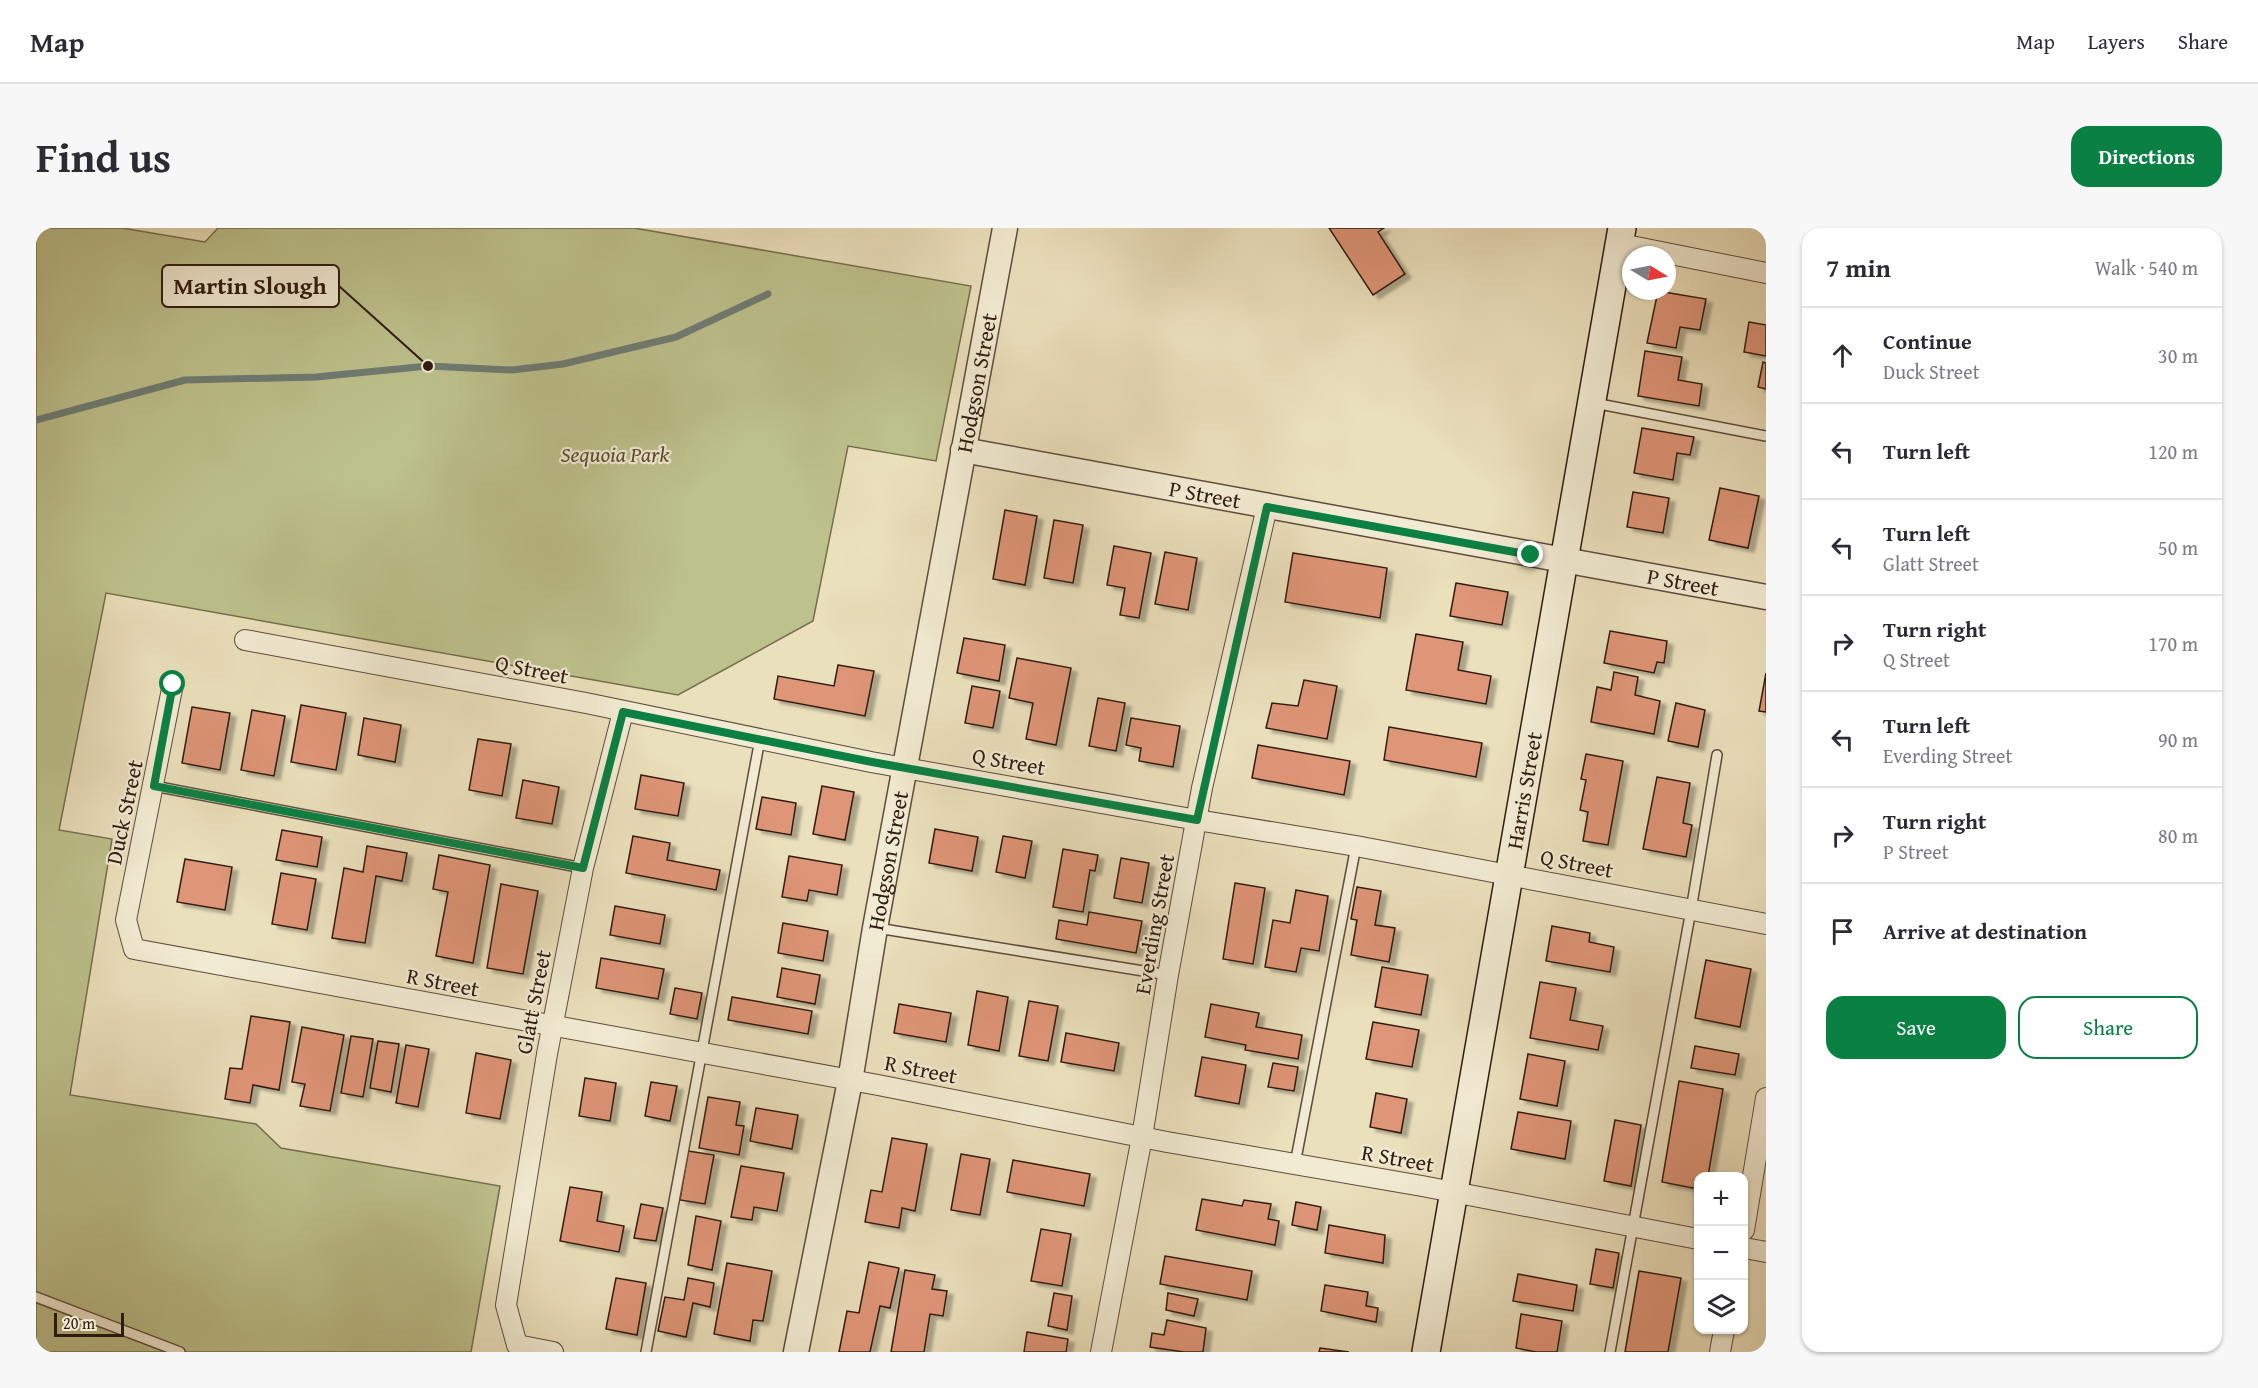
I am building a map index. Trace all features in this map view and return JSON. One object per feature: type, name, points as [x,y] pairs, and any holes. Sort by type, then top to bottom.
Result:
[{"type":"main road","name":"Harris Street","points":[[1426,1352],[1622,236]]},
{"type":"street","name":"Hodgson Street","points":[[796,1352],[850,1081],[904,767],[1005,228]]},
{"type":"street","points":[[1622,236],[1766,273]]},
{"type":"street","name":"P Street","points":[[963,450],[1766,597]]},
{"type":"street","name":"Everding Street","points":[[1101,1352],[1142,1137],[1168,975],[1197,820],[1267,507]]},
{"type":"street","name":"Q Street","points":[[245,640],[904,767],[1510,874],[1766,924]]},
{"type":"street","name":"Duck Street","points":[[134,949],[126,920],[173,684]]},
{"type":"street","name":"Glatt Street","points":[[553,1352],[517,1345],[506,1305],[553,1027],[583,868],[623,712]]},
{"type":"street","name":"R Street","points":[[134,949],[1694,1238]]},
{"type":"street","points":[[1744,1226],[1766,1098]]},
{"type":"street","points":[[1748,1249],[1766,1252]]},
{"type":"street","points":[[1720,1352],[1723,1334]]},
{"type":"lane","points":[[1592,403],[1766,436]]},
{"type":"lane","points":[[646,1352],[760,739]]},
{"type":"lane","points":[[1610,1352],[1717,755]]},
{"type":"lane","points":[[154,786],[583,868]]},
{"type":"lane","points":[[1295,1164],[1356,846]]},
{"type":"lane","points":[[875,927],[1168,975]]},
{"type":"lane","points":[[36,1297],[180,1352]]},
{"type":"green space","name":"Sequoia Park","points":[[36,228],[122,228],[205,242],[218,228],[634,228],[971,286],[936,461],[848,446],[813,621],[678,695],[106,593],[59,830],[112,839],[70,1095],[256,1124],[281,1148],[500,1186],[471,1352],[36,1352]]},
{"type":"building","points":[[1329,228],[1384,228],[1378,232],[1405,274],[1373,295]]},
{"type":"building","points":[[1676,294],[1706,299],[1700,330],[1680,327],[1676,348],[1647,343],[1656,300],[1676,300]]},
{"type":"building","points":[[1749,322],[1766,325],[1766,356],[1744,352]]},
{"type":"building","points":[[1645,351],[1682,357],[1678,380],[1702,384],[1699,406],[1638,396]]},
{"type":"building","points":[[1763,362],[1766,363],[1766,389],[1758,387]]},
{"type":"building","points":[[1642,428],[1694,437],[1690,455],[1677,453],[1673,480],[1634,473]]},
{"type":"building","points":[[1720,488],[1759,496],[1748,548],[1709,540]]},
{"type":"building","points":[[1633,492],[1669,498],[1663,533],[1627,527]]},
{"type":"building","points":[[1005,510],[1037,516],[1025,585],[993,579]]},
{"type":"building","points":[[1054,520],[1083,525],[1073,583],[1044,578]]},
{"type":"building","points":[[1114,546],[1151,553],[1139,618],[1120,615],[1125,588],[1107,585]]},
{"type":"building","points":[[1165,552],[1197,558],[1188,610],[1155,604]]},
{"type":"building","points":[[1293,553],[1387,568],[1380,618],[1285,602]]},
{"type":"building","points":[[1456,583],[1508,592],[1502,625],[1450,616]]},
{"type":"building","points":[[1610,631],[1667,641],[1664,663],[1657,662],[1654,673],[1604,663]]},
{"type":"building","points":[[1416,634],[1463,642],[1458,670],[1491,676],[1486,704],[1406,690]]},
{"type":"building","points":[[964,638],[1005,645],[999,681],[957,673]]},
{"type":"building","points":[[1017,658],[1071,668],[1056,745],[1026,739],[1033,703],[1009,698]]},
{"type":"building","points":[[838,665],[874,671],[865,716],[774,699],[778,676],[834,686]]},
{"type":"building","points":[[1614,672],[1638,677],[1635,695],[1660,701],[1654,734],[1591,722],[1597,687],[1611,690]]},
{"type":"building","points":[[1766,673],[1766,712],[1759,711]]},
{"type":"building","points":[[1304,680],[1337,686],[1327,739],[1266,728],[1272,703],[1298,706]]},
{"type":"building","points":[[972,686],[1000,691],[993,728],[965,723]]},
{"type":"building","points":[[1098,698],[1125,703],[1116,751],[1089,746]]},
{"type":"building","points":[[1676,703],[1705,710],[1698,747],[1668,741]]},
{"type":"building","points":[[301,705],[346,713],[336,770],[291,762]]},
{"type":"building","points":[[192,707],[230,713],[220,770],[182,763]]},
{"type":"building","points":[[252,710],[285,716],[274,776],[241,770]]},
{"type":"building","points":[[364,718],[401,725],[395,762],[358,755]]},
{"type":"building","points":[[1131,718],[1180,726],[1173,767],[1139,761],[1141,748],[1126,745]]},
{"type":"building","points":[[1389,727],[1482,743],[1476,777],[1384,760]]},
{"type":"building","points":[[478,739],[511,744],[502,796],[469,790]]},
{"type":"building","points":[[1258,745],[1350,761],[1344,795],[1252,778]]},
{"type":"building","points":[[1586,754],[1623,761],[1608,845],[1583,841],[1588,812],[1580,810],[1586,780],[1581,779]]},
{"type":"building","points":[[641,775],[684,783],[678,816],[635,809]]},
{"type":"building","points":[[1657,777],[1690,783],[1683,823],[1692,825],[1686,857],[1643,849]]},
{"type":"building","points":[[523,780],[559,787],[552,824],[516,818]]},
{"type":"building","points":[[822,786],[854,792],[845,840],[813,834]]},
{"type":"building","points":[[762,797],[796,803],[791,835],[756,829]]},
{"type":"building","points":[[935,829],[978,837],[972,871],[929,863]]},
{"type":"building","points":[[282,830],[322,837],[317,867],[276,860]]},
{"type":"building","points":[[633,836],[670,843],[667,860],[720,870],[716,890],[626,873]]},
{"type":"building","points":[[1003,836],[1032,841],[1025,878],[996,872]]},
{"type":"building","points":[[367,846],[407,853],[402,881],[376,876],[365,943],[332,938],[344,868],[363,872]]},
{"type":"building","points":[[1063,849],[1098,855],[1095,871],[1090,870],[1083,912],[1053,907]]},
{"type":"building","points":[[439,855],[490,865],[473,963],[436,956],[448,892],[433,889]]},
{"type":"building","points":[[789,856],[842,865],[837,895],[809,890],[807,901],[782,897]]},
{"type":"building","points":[[1121,858],[1149,863],[1142,903],[1114,898]]},
{"type":"building","points":[[185,859],[232,867],[225,910],[177,902]]},
{"type":"building","points":[[281,873],[316,879],[307,930],[272,924]]},
{"type":"building","points":[[1235,883],[1265,888],[1253,964],[1223,959]]},
{"type":"building","points":[[501,884],[538,891],[523,974],[487,968]]},
{"type":"building","points":[[1357,887],[1381,891],[1375,925],[1395,928],[1389,962],[1351,955],[1357,920],[1351,919]]},
{"type":"building","points":[[1296,890],[1328,896],[1319,951],[1301,948],[1296,972],[1265,967],[1273,920],[1290,923]]},
{"type":"building","points":[[615,906],[665,915],[660,944],[610,935]]},
{"type":"building","points":[[1089,912],[1142,921],[1136,953],[1056,939],[1059,920],[1087,925]]},
{"type":"building","points":[[783,923],[828,931],[823,961],[778,953]]},
{"type":"building","points":[[1552,926],[1590,933],[1589,942],[1614,947],[1610,972],[1546,961]]},
{"type":"building","points":[[601,958],[664,969],[658,999],[596,988]]},
{"type":"building","points":[[1706,960],[1751,969],[1740,1027],[1695,1018]]},
{"type":"building","points":[[1382,967],[1428,975],[1421,1015],[1375,1007]]},
{"type":"building","points":[[782,968],[820,975],[815,1004],[777,997]]},
{"type":"building","points":[[1540,982],[1576,988],[1570,1020],[1603,1026],[1598,1050],[1530,1038]]},
{"type":"building","points":[[675,988],[702,993],[697,1019],[670,1014]]},
{"type":"building","points":[[977,991],[1008,997],[999,1051],[968,1045]]},
{"type":"building","points":[[732,997],[812,1011],[808,1034],[728,1020]]},
{"type":"building","points":[[1029,1001],[1058,1006],[1048,1061],[1019,1056]]},
{"type":"building","points":[[899,1004],[951,1013],[946,1042],[894,1033]]},
{"type":"building","points":[[1211,1004],[1259,1013],[1256,1027],[1302,1035],[1298,1059],[1245,1050],[1246,1045],[1205,1037]]},
{"type":"building","points":[[251,1016],[290,1022],[279,1090],[253,1085],[250,1103],[225,1099],[230,1068],[242,1069]]},
{"type":"building","points":[[1373,1022],[1419,1030],[1412,1067],[1366,1059]]},
{"type":"building","points":[[302,1027],[344,1035],[330,1111],[300,1106],[305,1084],[292,1082]]},
{"type":"building","points":[[1066,1033],[1119,1043],[1114,1071],[1061,1062]]},
{"type":"building","points":[[351,1036],[373,1039],[363,1097],[341,1093]]},
{"type":"building","points":[[378,1041],[399,1044],[391,1092],[370,1088]]},
{"type":"building","points":[[406,1045],[429,1049],[418,1107],[396,1103]]},
{"type":"building","points":[[1695,1046],[1739,1054],[1735,1075],[1691,1068]]},
{"type":"building","points":[[476,1053],[511,1060],[500,1119],[466,1113]]},
{"type":"building","points":[[1528,1054],[1565,1061],[1557,1106],[1520,1099]]},
{"type":"building","points":[[1202,1057],[1246,1065],[1239,1104],[1195,1096]]},
{"type":"building","points":[[1273,1063],[1298,1067],[1294,1091],[1268,1087]]},
{"type":"building","points":[[585,1078],[616,1083],[610,1121],[579,1116]]},
{"type":"building","points":[[1679,1081],[1723,1089],[1709,1172],[1694,1172],[1694,1188],[1662,1182]]},
{"type":"building","points":[[651,1082],[677,1086],[670,1121],[645,1116]]},
{"type":"building","points":[[1376,1093],[1407,1099],[1401,1133],[1370,1127]]},
{"type":"building","points":[[708,1097],[740,1102],[736,1125],[744,1126],[739,1155],[699,1148]]},
{"type":"building","points":[[756,1108],[798,1115],[792,1149],[750,1141]]},
{"type":"building","points":[[1518,1112],[1571,1121],[1565,1159],[1511,1149]]},
{"type":"building","points":[[1615,1120],[1641,1125],[1631,1186],[1604,1181]]},
{"type":"building","points":[[892,1138],[927,1144],[915,1211],[902,1208],[899,1228],[865,1222],[871,1190],[882,1192]]},
{"type":"building","points":[[688,1151],[714,1155],[705,1204],[680,1200]]},
{"type":"building","points":[[961,1154],[990,1159],[980,1215],[951,1210]]},
{"type":"building","points":[[1013,1160],[1090,1174],[1084,1206],[1007,1192]]},
{"type":"building","points":[[741,1166],[784,1173],[777,1211],[754,1207],[752,1220],[731,1217]]},
{"type":"building","points":[[570,1187],[602,1192],[597,1221],[624,1226],[619,1252],[560,1241]]},
{"type":"building","points":[[1202,1199],[1242,1206],[1244,1200],[1271,1204],[1268,1219],[1279,1221],[1275,1245],[1196,1230]]},
{"type":"building","points":[[1296,1202],[1321,1207],[1317,1230],[1292,1225]]},
{"type":"building","points":[[641,1204],[663,1208],[656,1241],[634,1238]]},
{"type":"building","points":[[696,1216],[721,1221],[712,1270],[688,1265]]},
{"type":"building","points":[[1329,1225],[1385,1235],[1383,1263],[1325,1253]]},
{"type":"building","points":[[1041,1229],[1071,1234],[1062,1286],[1031,1281]]},
{"type":"building","points":[[1596,1249],[1619,1253],[1613,1288],[1590,1284]]},
{"type":"building","points":[[1165,1256],[1252,1271],[1247,1300],[1160,1284]]},
{"type":"building","points":[[869,1262],[899,1268],[890,1308],[880,1306],[870,1352],[839,1352],[847,1311],[859,1313]]},
{"type":"building","points":[[727,1263],[772,1271],[763,1321],[753,1320],[750,1341],[714,1334]]},
{"type":"building","points":[[905,1270],[935,1275],[932,1289],[947,1291],[943,1316],[930,1314],[924,1352],[891,1352]]},
{"type":"building","points":[[1639,1271],[1681,1278],[1668,1352],[1625,1352]]},
{"type":"building","points":[[1518,1274],[1577,1285],[1573,1311],[1513,1301]]},
{"type":"building","points":[[616,1278],[646,1283],[637,1335],[606,1329]]},
{"type":"building","points":[[688,1278],[714,1283],[710,1307],[693,1303],[686,1337],[658,1331],[665,1297],[684,1300]]},
{"type":"building","points":[[1325,1285],[1368,1292],[1366,1306],[1378,1308],[1376,1322],[1321,1311]]},
{"type":"building","points":[[1054,1293],[1072,1296],[1067,1330],[1048,1326]]},
{"type":"building","points":[[1168,1293],[1198,1299],[1194,1316],[1166,1310]]},
{"type":"building","points":[[1521,1314],[1562,1321],[1557,1352],[1536,1352],[1516,1348]]},
{"type":"building","points":[[1167,1320],[1206,1328],[1203,1352],[1150,1347],[1152,1333],[1164,1335]]},
{"type":"building","points":[[1027,1332],[1068,1339],[1066,1352],[1024,1352]]},
{"type":"building","points":[[1320,1348],[1349,1352],[1319,1352]]},
{"type":"waterway","points":[[36,420],[185,380],[316,377],[428,366],[512,370],[563,364],[676,337],[768,294]]},
{"type":"place","name":"Martin Slough","points":[[428,366]]},
{"type":"route","points":[[173,684],[154,786],[583,868],[623,712],[872,762],[1197,820],[1202,788],[1267,507],[1531,555]]}]
